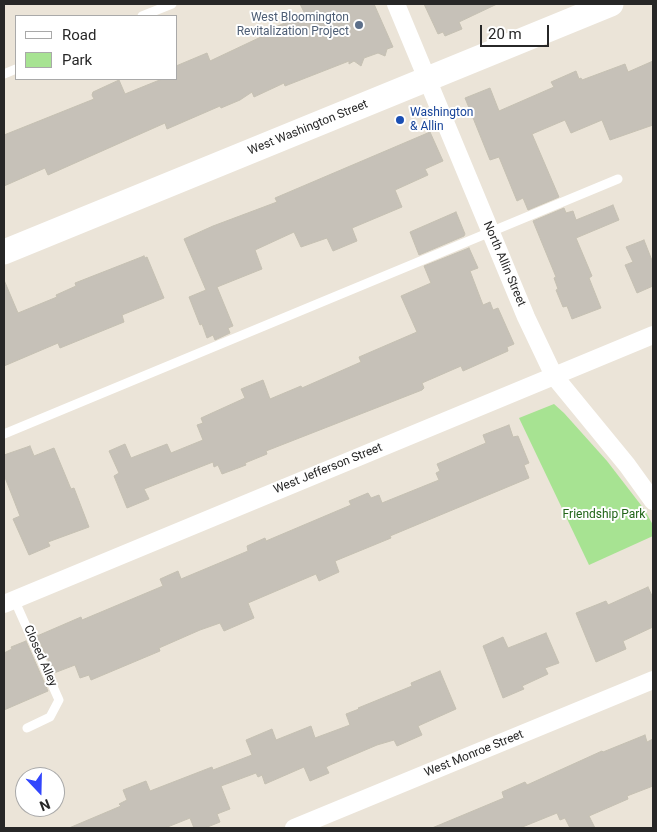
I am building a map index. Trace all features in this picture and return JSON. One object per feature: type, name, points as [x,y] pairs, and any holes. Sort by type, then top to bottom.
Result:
[{"type":"main road","name":"West Washington Street","points":[[4,252],[612,4]]},
{"type":"street","name":"North Allin Street","points":[[396,4],[526,317],[554,376],[627,465],[653,500]]},
{"type":"street","name":"West Jefferson Street","points":[[9,601],[653,335]]},
{"type":"street","name":"West Monroe Street","points":[[294,828],[653,680]]},
{"type":"lane","points":[[144,15],[172,4]]},
{"type":"lane","points":[[4,434],[618,179]]},
{"type":"lane","name":"Closed Alley","points":[[9,601],[59,700],[50,717],[27,728]]},
{"type":"green space","name":"Friendship Park","points":[[554,404],[607,461],[644,509],[653,525],[653,536],[589,565],[519,418]]},
{"type":"building","points":[[300,4],[374,4],[393,47],[387,49],[385,56],[378,53],[364,58],[361,66],[354,61],[349,64],[349,61],[285,86],[284,83],[254,97],[252,92],[240,100],[221,108],[220,106],[167,129],[165,123],[48,175],[45,168],[4,186],[4,135],[94,99],[93,92],[119,80],[125,94],[160,80],[178,80],[178,65],[207,53],[210,61],[263,36],[262,33],[305,14]]},
{"type":"building","points":[[424,4],[497,4],[459,22],[462,29],[445,36],[443,32],[438,34]]},
{"type":"building","points":[[653,61],[653,125],[610,140],[602,120],[571,133],[565,120],[532,134],[559,197],[528,210],[523,198],[517,201],[499,157],[490,160],[465,98],[490,88],[499,111],[554,87],[551,82],[576,71],[579,79],[581,78],[582,80],[625,64],[628,72]]},
{"type":"building","points":[[430,132],[443,161],[425,169],[428,175],[395,190],[402,207],[352,228],[357,241],[333,251],[327,238],[301,247],[294,232],[255,250],[262,269],[217,287],[233,326],[228,328],[230,333],[215,340],[213,335],[207,338],[189,297],[206,290],[184,239],[277,202],[275,198]]},
{"type":"building","points":[[613,205],[619,220],[576,238],[592,276],[589,278],[601,308],[572,319],[567,306],[563,307],[556,290],[558,289],[554,278],[556,277],[533,221],[564,208],[566,213],[573,211],[576,220]]},
{"type":"building","points":[[456,212],[465,234],[464,236],[419,255],[410,232]]},
{"type":"building","points":[[644,240],[653,263],[653,286],[637,293],[625,265],[633,262],[626,247]]},
{"type":"building","points":[[469,248],[478,268],[470,271],[483,305],[490,302],[493,310],[498,308],[514,344],[507,347],[508,351],[463,371],[461,366],[422,383],[424,388],[422,390],[266,451],[267,454],[245,463],[246,465],[222,474],[218,465],[214,467],[213,462],[144,489],[149,499],[127,508],[114,476],[119,473],[109,451],[125,444],[131,458],[167,444],[171,453],[203,440],[197,425],[203,423],[201,418],[245,398],[241,389],[263,380],[270,399],[301,386],[302,388],[361,362],[359,357],[417,332],[401,296],[431,283],[424,266]]},
{"type":"building","points":[[144,256],[145,258],[147,257],[164,298],[122,315],[124,322],[60,348],[58,343],[4,366],[4,280],[18,313],[57,297],[56,295],[76,286],[75,283]]},
{"type":"building","points":[[509,425],[513,437],[518,436],[529,463],[524,465],[529,478],[335,561],[339,572],[319,581],[316,574],[248,603],[254,618],[224,631],[220,623],[200,630],[159,648],[160,651],[91,680],[89,675],[80,678],[75,665],[54,673],[37,636],[81,617],[82,620],[163,586],[160,579],[178,571],[181,579],[248,551],[247,546],[265,538],[266,541],[351,505],[349,501],[368,493],[371,498],[379,495],[382,503],[439,480],[436,473],[440,471],[437,464],[486,443],[483,435]]},
{"type":"building","points":[[30,446],[34,456],[54,448],[71,489],[74,488],[89,527],[48,542],[50,546],[29,555],[13,519],[20,516],[4,475],[4,455]]},
{"type":"building","points":[[648,587],[653,598],[653,627],[623,641],[626,649],[596,662],[576,613],[606,601],[608,605]]},
{"type":"building","points":[[546,633],[559,663],[545,668],[548,674],[522,686],[524,689],[503,698],[483,646],[503,637],[508,648]]},
{"type":"building","points":[[26,641],[48,691],[4,710],[4,653],[12,649],[11,647]]},
{"type":"building","points":[[440,671],[456,709],[418,726],[422,735],[397,746],[394,740],[377,745],[326,767],[329,773],[310,781],[304,767],[265,784],[262,775],[258,777],[256,773],[221,786],[230,809],[217,814],[220,822],[205,828],[194,828],[190,818],[165,828],[69,828],[121,806],[119,804],[127,800],[123,790],[146,781],[150,791],[212,767],[213,770],[252,755],[246,740],[272,729],[276,740],[311,726],[315,738],[350,725],[346,714],[412,686],[411,683]]},
{"type":"building","points":[[645,735],[647,742],[653,739],[653,786],[627,796],[628,799],[589,816],[595,828],[570,828],[565,818],[560,820],[557,813],[520,828],[432,828],[504,798],[502,792],[525,782],[527,785],[602,751]]},
{"type":"place","name":"West Bloomington Revitalization Project","points":[[359,25]]},
{"type":"place","name":"Washington & Allin","points":[[400,120]]}]
